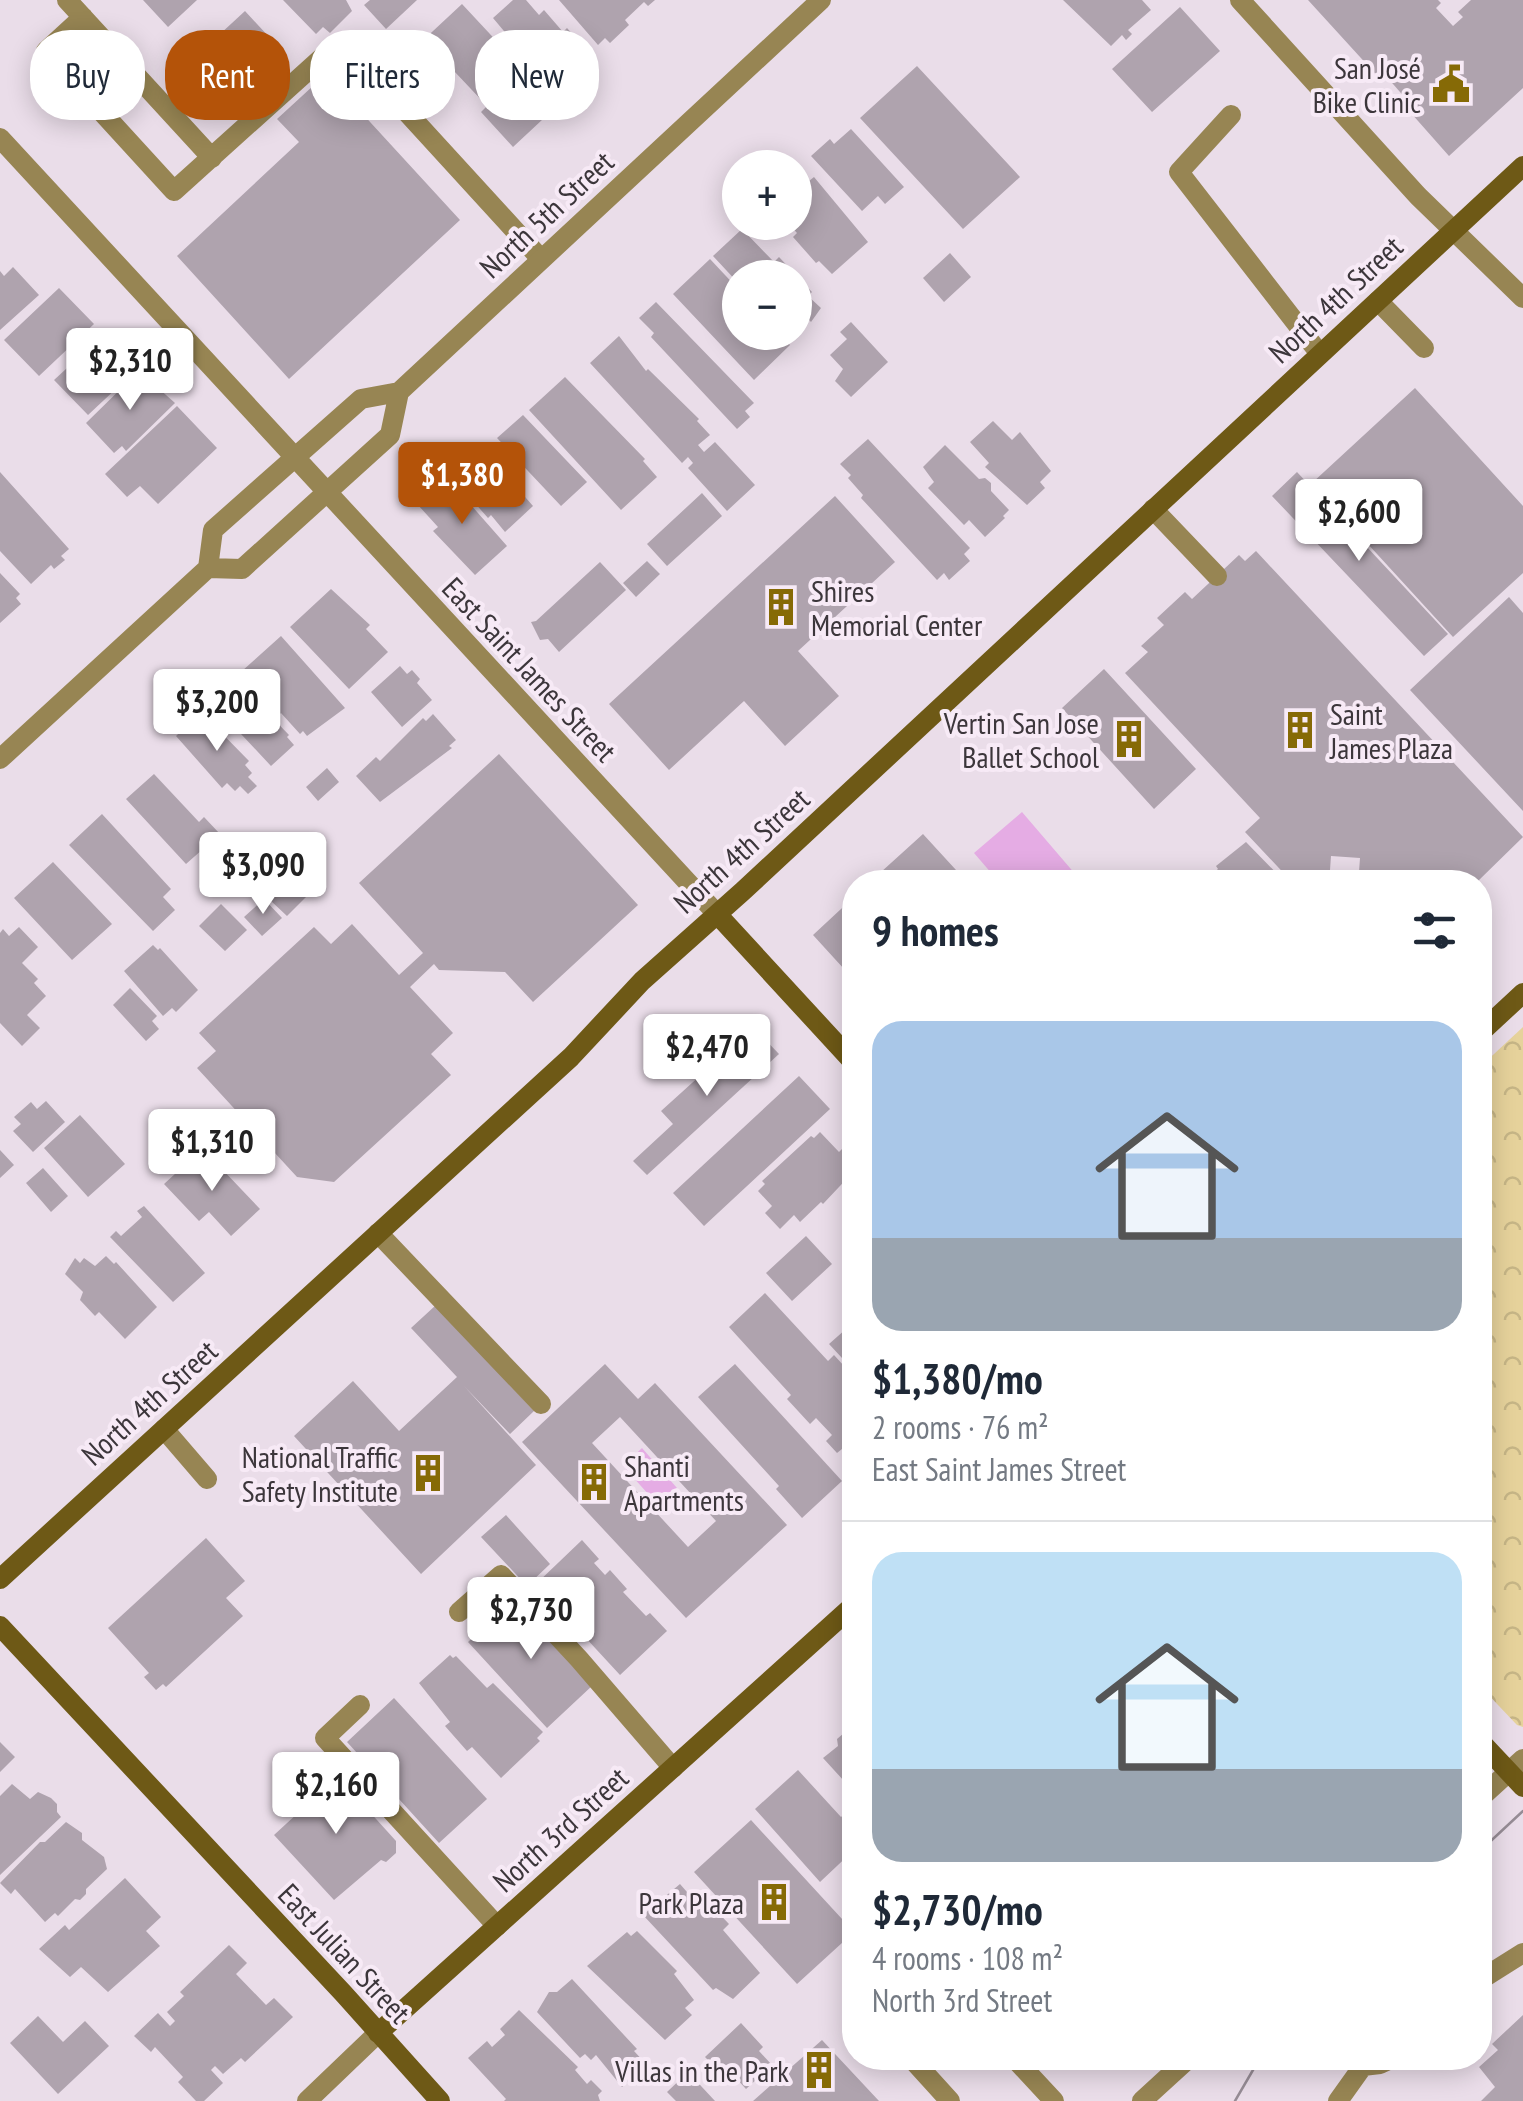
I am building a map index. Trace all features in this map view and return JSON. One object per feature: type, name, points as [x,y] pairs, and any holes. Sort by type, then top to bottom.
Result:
[{"type":"main road","name":"North 4th Street","points":[[0,1578],[570,1057],[642,981],[1523,166]]},
{"type":"main road","name":"East Saint James Street","points":[[717,914],[842,1050]]},
{"type":"main road","points":[[1492,1022],[1523,993]]},
{"type":"main road","name":"North 3rd Street","points":[[378,2033],[842,1616]]},
{"type":"main road","name":"East Julian Street","points":[[0,1626],[440,2101]]},
{"type":"main road","points":[[1492,1751],[1518,1773]]},
{"type":"street","points":[[67,0],[212,158]]},
{"type":"street","name":"North 5th Street","points":[[208,568],[213,530],[361,399],[399,392],[821,0]]},
{"type":"street","points":[[1240,0],[1408,185],[1523,298]]},
{"type":"street","points":[[83,17],[46,51],[174,191],[325,55],[348,48],[541,260]]},
{"type":"street","points":[[1232,115],[1178,172],[1320,354]]},
{"type":"street","name":"East Saint James Street","points":[[0,138],[717,914]]},
{"type":"street","points":[[1378,302],[1424,348]]},
{"type":"street","points":[[0,760],[208,568],[242,569],[390,436],[399,392]]},
{"type":"street","points":[[1153,509],[1216,576]]},
{"type":"street","points":[[378,1233],[541,1404]]},
{"type":"street","points":[[164,1429],[206,1479]]},
{"type":"street","points":[[459,1612],[501,1575],[673,1768]]},
{"type":"street","points":[[360,1704],[325,1738],[497,1926]]},
{"type":"street","points":[[1492,1790],[1518,1773]]},
{"type":"street","points":[[1492,1971],[1523,1953]]},
{"type":"street","name":"North 3rd Street","points":[[307,2101],[378,2033]]},
{"type":"street","points":[[921,2070],[950,2101]]},
{"type":"street","points":[[1025,2070],[1054,2101]]},
{"type":"street","points":[[1142,2101],[1176,2070]]},
{"type":"street","points":[[1346,2098],[1357,2070]]},
{"type":"green space","points":[[1523,1027],[1523,1727],[1492,1699],[1492,1056]]},
{"type":"shaded area","points":[[1022,812],[1072,870],[989,870],[974,853]]},
{"type":"shaded area","points":[[642,1448],[677,1488],[658,1505],[623,1466]]},
{"type":"building","points":[[143,0],[197,0],[168,27]]},
{"type":"building","points":[[283,0],[346,0],[352,11],[333,30],[312,30]]},
{"type":"building","points":[[370,0],[417,0],[386,29],[364,5]]},
{"type":"building","points":[[513,0],[526,0],[539,15],[544,10],[561,30],[503,30],[493,18]]},
{"type":"building","points":[[559,0],[655,0],[648,6],[644,2],[625,20],[629,25],[610,43],[605,38],[599,44],[599,30],[585,30]]},
{"type":"building","points":[[1063,0],[1142,0],[1151,10],[1128,30],[1132,34],[1126,40],[1122,35],[1111,46]]},
{"type":"building","points":[[1308,0],[1438,0],[1441,3],[1436,8],[1453,26],[1463,17],[1458,12],[1471,0],[1523,0],[1523,88],[1449,156],[1403,104],[1407,100],[1386,76],[1381,80]]},
{"type":"building","points":[[462,4],[486,30],[475,30],[475,93],[455,72],[455,30],[434,30]]},
{"type":"building","points":[[1180,7],[1220,51],[1152,112],[1112,69]]},
{"type":"building","points":[[245,11],[263,30],[224,30]]},
{"type":"building","points":[[917,66],[1020,177],[963,229],[860,118]]},
{"type":"building","points":[[310,89],[310,120],[368,120],[460,220],[289,379],[177,256],[299,142],[278,120],[290,120],[290,107]]},
{"type":"building","points":[[488,120],[542,120],[513,147]]},
{"type":"building","points":[[851,129],[904,187],[885,204],[878,196],[862,211],[812,157],[830,139],[834,144]]},
{"type":"building","points":[[812,179],[868,242],[832,274],[796,240],[812,240]]},
{"type":"building","points":[[730,240],[753,240],[772,260],[722,260],[722,266],[713,256]]},
{"type":"building","points":[[950,253],[971,277],[944,302],[923,278]]},
{"type":"building","points":[[710,259],[722,272],[722,346],[673,294]]},
{"type":"building","points":[[13,267],[39,295],[0,330],[0,271],[4,276]]},
{"type":"building","points":[[59,288],[94,324],[39,376],[4,340]]},
{"type":"building","points":[[812,300],[821,308],[812,321]]},
{"type":"building","points":[[656,302],[754,403],[745,411],[750,417],[737,429],[651,337],[654,333],[639,318]]},
{"type":"building","points":[[851,322],[888,362],[851,397],[835,381],[843,369],[830,355],[847,339],[840,332]]},
{"type":"building","points":[[103,335],[135,371],[88,415],[54,380]]},
{"type":"building","points":[[619,336],[646,371],[699,419],[710,435],[698,445],[704,452],[715,442],[755,485],[727,511],[688,468],[693,463],[688,457],[682,463],[590,363]]},
{"type":"building","points":[[726,350],[785,350],[754,380]]},
{"type":"building","points":[[139,371],[175,403],[126,451],[122,446],[114,453],[86,423]]},
{"type":"building","points":[[565,377],[645,459],[657,477],[621,510],[529,410]]},
{"type":"building","points":[[1415,388],[1523,506],[1523,573],[1453,637],[1312,483]]},
{"type":"building","points":[[177,406],[217,448],[158,504],[140,486],[127,497],[105,474]]},
{"type":"building","points":[[523,415],[587,482],[561,506],[497,438]]},
{"type":"building","points":[[993,421],[1012,440],[1020,432],[1051,471],[1040,482],[1045,488],[1027,505],[985,467],[989,463],[970,442]]},
{"type":"building","points":[[868,439],[970,548],[964,554],[970,561],[949,580],[944,573],[937,580],[861,498],[863,495],[848,478],[851,475],[840,464]]},
{"type":"building","points":[[945,445],[979,479],[991,483],[991,491],[1009,510],[985,537],[969,520],[964,525],[928,488],[934,482],[923,467]]},
{"type":"building","points":[[482,448],[533,506],[505,532],[451,476],[464,465],[464,458],[471,451]]},
{"type":"building","points":[[0,472],[69,549],[61,556],[65,560],[54,569],[51,565],[31,584],[0,551]]},
{"type":"building","points":[[1297,472],[1448,634],[1424,656],[1272,496]]},
{"type":"building","points":[[448,479],[507,546],[475,575],[433,531],[438,527],[418,505],[431,494],[431,487],[438,480]]},
{"type":"building","points":[[702,493],[722,516],[667,566],[647,544]]},
{"type":"building","name":"Shires Memorial Center","points":[[835,496],[895,562],[798,651],[839,696],[785,746],[744,701],[669,770],[609,704]]},
{"type":"building","name":"Saint James Plaza","points":[[1256,551],[1523,837],[1489,870],[1359,870],[1360,858],[1331,856],[1330,870],[1281,870],[1245,832],[1260,818],[1125,673],[1148,652],[1141,646],[1164,625],[1157,618],[1185,592],[1192,599],[1239,555],[1245,561]]},
{"type":"building","points":[[647,561],[660,574],[636,597],[623,583]]},
{"type":"building","points":[[600,562],[626,590],[559,652],[548,639],[540,640],[531,622]]},
{"type":"building","points":[[0,573],[20,594],[16,598],[21,604],[0,623]]},
{"type":"building","points":[[331,589],[370,625],[366,629],[388,652],[349,689],[290,627]]},
{"type":"building","points":[[1509,597],[1523,613],[1523,811],[1410,690]]},
{"type":"building","points":[[281,636],[345,708],[307,736],[303,731],[300,734],[281,713],[278,716],[242,671]]},
{"type":"building","points":[[400,666],[407,674],[412,670],[420,679],[417,683],[432,700],[402,727],[371,692]]},
{"type":"building","name":"Vertin San Jose Ballet School","points":[[1104,669],[1196,769],[1154,809],[1062,708]]},
{"type":"building","points":[[236,680],[294,745],[271,766],[212,703]]},
{"type":"building","points":[[201,712],[249,761],[245,765],[252,773],[248,777],[257,786],[248,794],[240,786],[235,791],[227,783],[222,788],[176,736]]},
{"type":"building","points":[[433,714],[456,740],[449,746],[452,748],[380,802],[356,776],[376,757],[380,761],[423,718],[426,721]]},
{"type":"building","points":[[499,754],[638,905],[533,1002],[505,972],[439,970],[434,964],[410,987],[453,1033],[431,1054],[451,1075],[334,1182],[297,1177],[197,1068],[216,1051],[199,1033],[314,927],[331,944],[352,924],[399,975],[423,953],[359,883]]},
{"type":"building","points":[[327,768],[339,782],[318,801],[306,787]]},
{"type":"building","points":[[154,774],[199,822],[204,817],[220,834],[186,864],[126,799]]},
{"type":"building","points":[[102,814],[171,889],[163,897],[175,910],[153,931],[69,845]]},
{"type":"building","points":[[923,834],[956,870],[883,870]]},
{"type":"building","points":[[1246,842],[1273,870],[1217,870],[1216,866]]},
{"type":"building","points":[[280,857],[310,893],[287,916],[252,883]]},
{"type":"building","points":[[53,862],[112,924],[72,960],[14,898]]},
{"type":"building","points":[[264,899],[282,918],[262,936],[244,917]]},
{"type":"building","points":[[221,904],[247,930],[225,951],[199,926]]},
{"type":"building","points":[[842,908],[842,967],[813,935]]},
{"type":"building","points":[[19,927],[38,947],[22,963],[38,979],[34,983],[46,996],[27,1015],[40,1028],[22,1046],[0,1023],[0,933],[3,929],[9,936]]},
{"type":"building","points":[[153,945],[198,990],[176,1012],[172,1008],[163,1016],[124,971]]},
{"type":"building","points":[[130,988],[157,1016],[152,1021],[159,1029],[146,1041],[113,1005]]},
{"type":"building","points":[[758,1032],[779,1054],[647,1175],[633,1161],[673,1124],[661,1111],[713,1064],[718,1069]]},
{"type":"building","points":[[799,1076],[830,1109],[704,1226],[673,1193]]},
{"type":"building","points":[[46,1101],[65,1122],[33,1152],[13,1131],[21,1124],[14,1117],[31,1102],[37,1109]]},
{"type":"building","points":[[80,1115],[125,1164],[88,1197],[44,1148]]},
{"type":"building","points":[[820,1132],[839,1152],[842,1149],[842,1184],[800,1222],[794,1215],[780,1229],[765,1213],[772,1206],[758,1191],[765,1184],[762,1181],[811,1136],[814,1138]]},
{"type":"building","points":[[0,1150],[14,1165],[0,1178]]},
{"type":"building","points":[[200,1151],[260,1209],[231,1236],[209,1212],[199,1221],[164,1184]]},
{"type":"building","points":[[43,1168],[68,1196],[51,1212],[26,1183]]},
{"type":"building","points":[[144,1206],[205,1273],[173,1302],[110,1237],[116,1231],[121,1236],[142,1217],[137,1211]]},
{"type":"building","points":[[806,1236],[832,1264],[792,1301],[766,1273]]},
{"type":"building","points":[[106,1256],[157,1307],[125,1339],[99,1312],[95,1316],[80,1300],[83,1292],[65,1274],[75,1258],[80,1263],[84,1258],[95,1266]]},
{"type":"building","points":[[765,1293],[828,1361],[834,1355],[842,1364],[842,1449],[837,1453],[826,1441],[832,1435],[816,1418],[810,1424],[787,1399],[791,1395],[729,1327]]},
{"type":"building","name":"National Traffic Safety Institute","points":[[436,1305],[534,1411],[510,1434],[464,1386],[536,1465],[421,1574],[294,1436],[353,1381],[399,1431],[457,1377],[411,1328]]},
{"type":"building","points":[[842,1332],[842,1358],[829,1344]]},
{"type":"building","name":"Shanti Apartments","points":[[605,1364],[638,1399],[655,1383],[787,1525],[686,1618],[522,1442]],"holes":[[[620,1417],[716,1521],[688,1547],[592,1443]]]},
{"type":"building","points":[[735,1364],[842,1481],[802,1518],[776,1489],[779,1486],[698,1397]]},
{"type":"building","points":[[506,1515],[550,1564],[527,1586],[481,1537]]},
{"type":"building","points":[[206,1538],[245,1581],[226,1598],[243,1616],[166,1687],[163,1684],[156,1690],[144,1677],[149,1673],[108,1628]]},
{"type":"building","points":[[582,1540],[599,1559],[594,1563],[605,1575],[610,1570],[627,1589],[623,1592],[667,1631],[620,1675],[536,1584]]},
{"type":"building","points":[[518,1595],[593,1685],[547,1728],[468,1642]]},
{"type":"building","points":[[450,1655],[456,1656],[487,1688],[493,1683],[543,1732],[537,1738],[540,1741],[501,1778],[472,1747],[467,1751],[445,1726],[450,1722],[419,1683]]},
{"type":"building","points":[[394,1698],[487,1799],[439,1843],[347,1742]]},
{"type":"building","points":[[842,1735],[842,1779],[823,1758],[838,1746],[837,1739]]},
{"type":"building","points":[[0,1742],[15,1757],[0,1772]]},
{"type":"building","points":[[798,1770],[842,1816],[842,1861],[820,1882],[755,1809]]},
{"type":"building","points":[[338,1777],[396,1841],[396,1853],[386,1862],[381,1860],[334,1900],[274,1835],[311,1801],[303,1793],[319,1778],[327,1787]]},
{"type":"building","points":[[12,1784],[30,1799],[38,1792],[51,1798],[61,1817],[0,1875],[0,1796]]},
{"type":"building","name":"Park Plaza","points":[[751,1820],[842,1919],[842,1943],[797,1984],[694,1872]]},
{"type":"building","points":[[66,1822],[104,1857],[107,1869],[80,1900],[75,1899],[58,1916],[55,1913],[45,1922],[15,1889],[11,1894],[0,1883]]},
{"type":"building","points":[[125,1878],[161,1917],[146,1931],[160,1946],[108,1992],[81,1967],[70,1977],[39,1949],[65,1925],[69,1930]]},
{"type":"building","points":[[680,1884],[700,1907],[707,1901],[729,1924],[723,1930],[760,1973],[733,1999],[716,1988],[713,1990],[643,1915]]},
{"type":"building","points":[[637,1931],[677,1971],[674,1974],[694,2000],[685,2008],[692,2015],[665,2040],[587,1966],[627,1932],[631,1936]]},
{"type":"building","points":[[229,1945],[247,1963],[236,1974],[266,2005],[274,1998],[293,2017],[245,2062],[241,2058],[223,2074],[215,2066],[211,2070],[223,2083],[204,2101],[196,2101],[178,2082],[183,2077],[155,2047],[151,2052],[134,2036],[158,2013],[170,2026],[175,2021],[167,2012],[184,1996],[180,1992]]},
{"type":"building","points":[[572,1979],[637,2049],[634,2051],[646,2064],[622,2087],[596,2055],[591,2060],[585,2054],[580,2058],[537,2012],[549,1992],[557,1992]]},
{"type":"building","points":[[519,2010],[578,2067],[575,2070],[587,2084],[591,2080],[602,2091],[598,2095],[600,2101],[504,2101],[468,2058],[487,2041],[492,2047],[505,2035],[500,2029]]},
{"type":"building","points":[[1523,2015],[1523,2101],[1481,2101],[1495,2087],[1481,2070],[1492,2070],[1492,2055],[1498,2050],[1492,2044]]},
{"type":"building","points":[[38,2016],[63,2042],[85,2021],[109,2046],[58,2094],[10,2043]]},
{"type":"building","points":[[741,2023],[763,2047],[759,2051],[772,2065],[746,2089],[734,2076],[721,2084],[712,2073],[717,2069],[705,2057]]},
{"type":"building","name":"Villas in the Park","points":[[822,2040],[842,2061],[842,2070],[850,2070],[879,2101],[753,2101]]},
{"type":"building","points":[[688,2072],[715,2101],[676,2101],[667,2092]]},
{"type":"tram line","points":[[1492,1840],[1523,1811]]},
{"type":"tram line","points":[[1235,2101],[1253,2070]]},
{"type":"place","name":"San José Bike Clinic","points":[[1451,84]]},
{"type":"place","name":"Shires Memorial Center","points":[[781,607]]},
{"type":"place","name":"Saint James Plaza","points":[[1300,730]]},
{"type":"place","name":"Vertin San Jose Ballet School","points":[[1129,739]]},
{"type":"place","name":"National Traffic Safety Institute","points":[[428,1473]]},
{"type":"place","name":"Shanti Apartments","points":[[594,1482]]},
{"type":"place","name":"Park Plaza","points":[[774,1902]]},
{"type":"place","name":"Villas in the Park","points":[[819,2070]]}]
